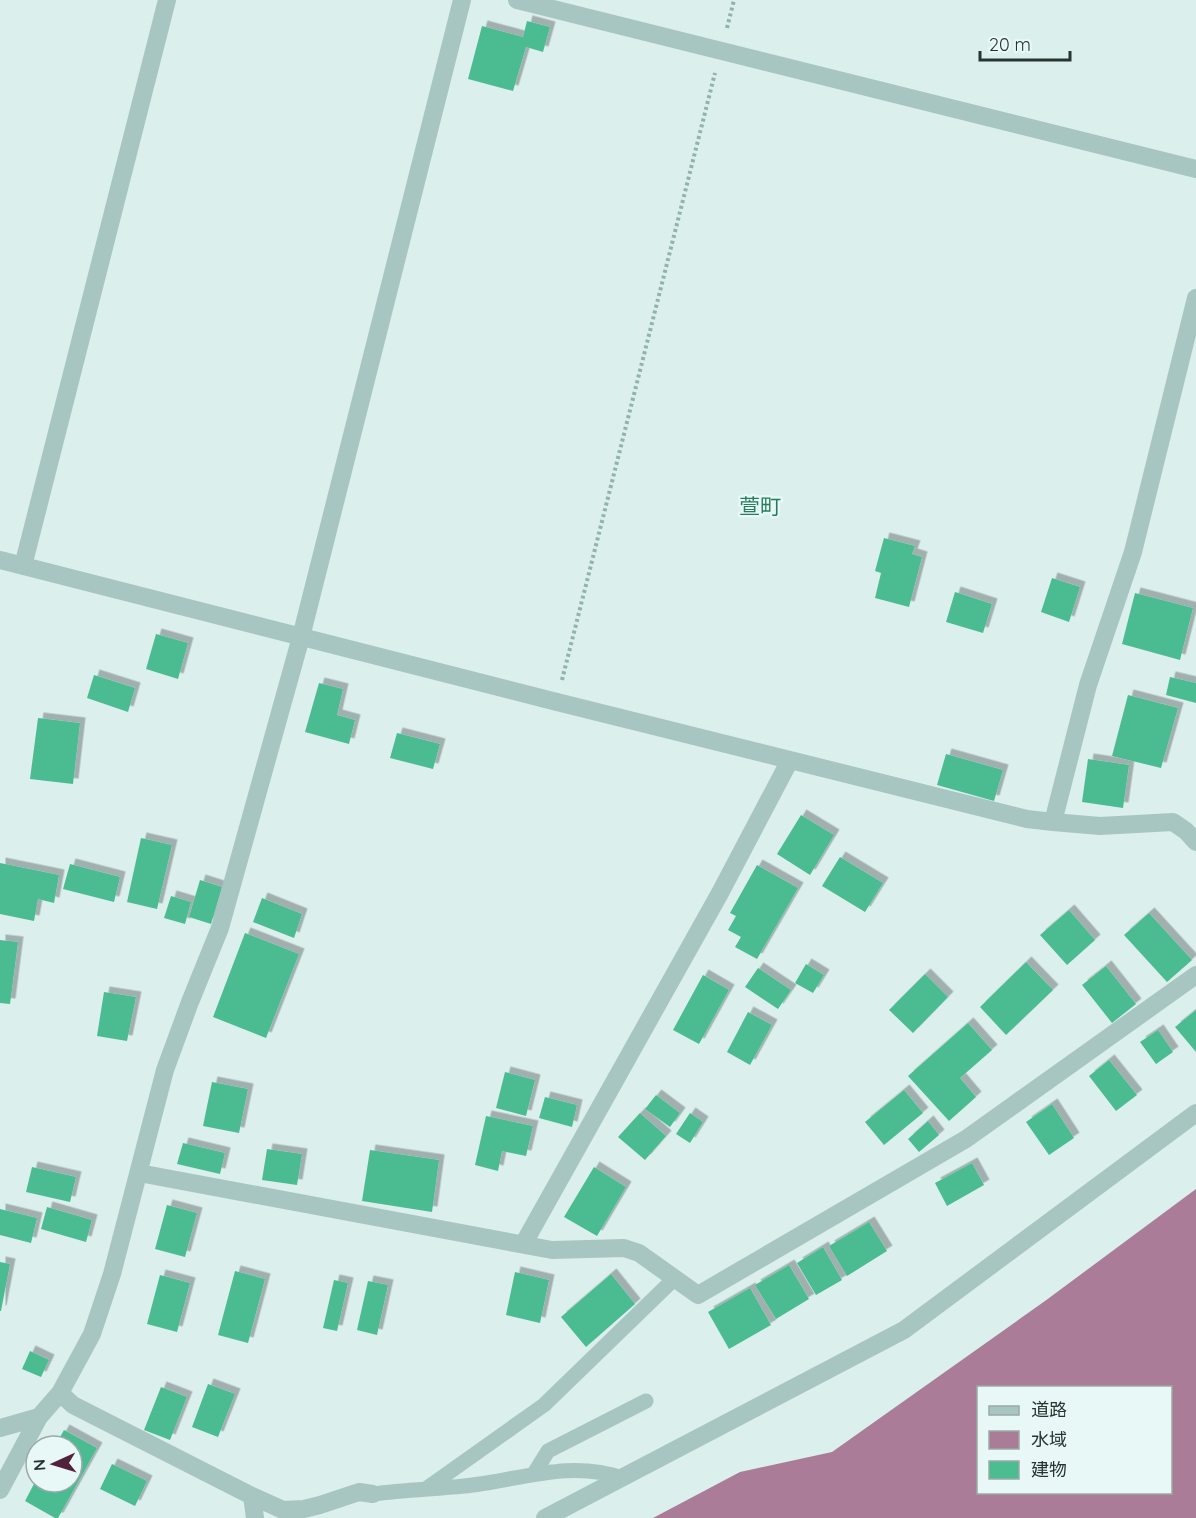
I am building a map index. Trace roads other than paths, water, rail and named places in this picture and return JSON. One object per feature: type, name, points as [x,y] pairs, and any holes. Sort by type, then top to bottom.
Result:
[{"type":"street","points":[[23,566],[166,0]]},
{"type":"street","points":[[0,1490],[39,1417],[60,1393],[92,1335],[112,1274],[165,1070],[220,928],[232,890],[302,637],[462,0]]},
{"type":"street","points":[[518,0],[1196,169]]},
{"type":"street","points":[[1053,822],[1088,685],[1133,552],[1196,298]]},
{"type":"street","points":[[0,560],[1027,819],[1100,826],[1173,822],[1196,842]]},
{"type":"street","points":[[524,1243],[720,893],[790,760]]},
{"type":"street","points":[[139,1173],[552,1250],[624,1248],[639,1253],[698,1295],[966,1139],[1196,975]]},
{"type":"street","points":[[545,1518],[904,1330],[1196,1113]]},
{"type":"street","points":[[60,1393],[73,1405],[283,1510],[304,1509],[359,1492],[373,1494]]},
{"type":"street","points":[[0,1428],[39,1417]]},
{"type":"street","points":[[252,1496],[255,1518]]},
{"type":"lane","points":[[427,1488],[544,1405],[674,1280]]},
{"type":"lane","points":[[535,1472],[548,1451],[646,1401]]},
{"type":"lane","points":[[373,1494],[466,1486],[535,1472],[603,1471],[622,1478]]},
{"type":"water","points":[[1196,1189],[1196,1518],[653,1518],[740,1472],[832,1452],[1045,1301]]},
{"type":"district","name":"萱町","points":[[760,507]]}]
